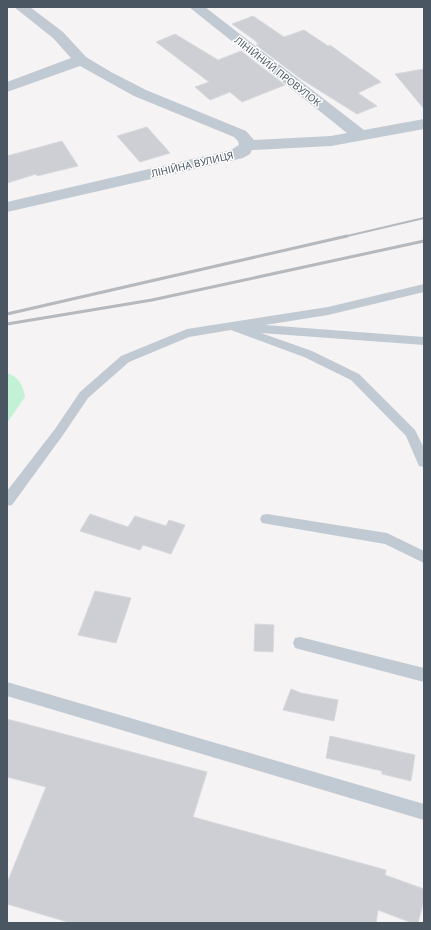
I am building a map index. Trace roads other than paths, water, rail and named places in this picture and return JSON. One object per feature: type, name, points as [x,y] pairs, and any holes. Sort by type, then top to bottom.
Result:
[{"type":"street","points":[[7,11],[21,7],[58,36],[82,60],[140,93],[240,134],[246,139],[247,145]]},
{"type":"street","name":"ЛІНІЙНИЙ ПРОВУЛОК","points":[[196,7],[361,136]]},
{"type":"street","points":[[7,87],[82,60]]},
{"type":"street","name":"ЛІНІЙНА ВУЛИЦЯ","points":[[7,207],[237,154],[244,150],[247,145],[331,141],[424,124]]},
{"type":"lane","points":[[7,502],[59,432],[84,395],[125,359],[187,333],[328,311],[424,288]]},
{"type":"lane","points":[[232,326],[424,341]]},
{"type":"lane","points":[[232,326],[308,354],[355,378],[411,433],[424,462]]},
{"type":"lane","points":[[267,519],[387,539],[424,558]]},
{"type":"lane","points":[[300,643],[424,675]]},
{"type":"lane","points":[[7,689],[424,812]]},
{"type":"railway","points":[[343,237],[424,218]]},
{"type":"railway","points":[[7,314],[347,236]]},
{"type":"railway","points":[[7,324],[152,300],[424,241]]}]
